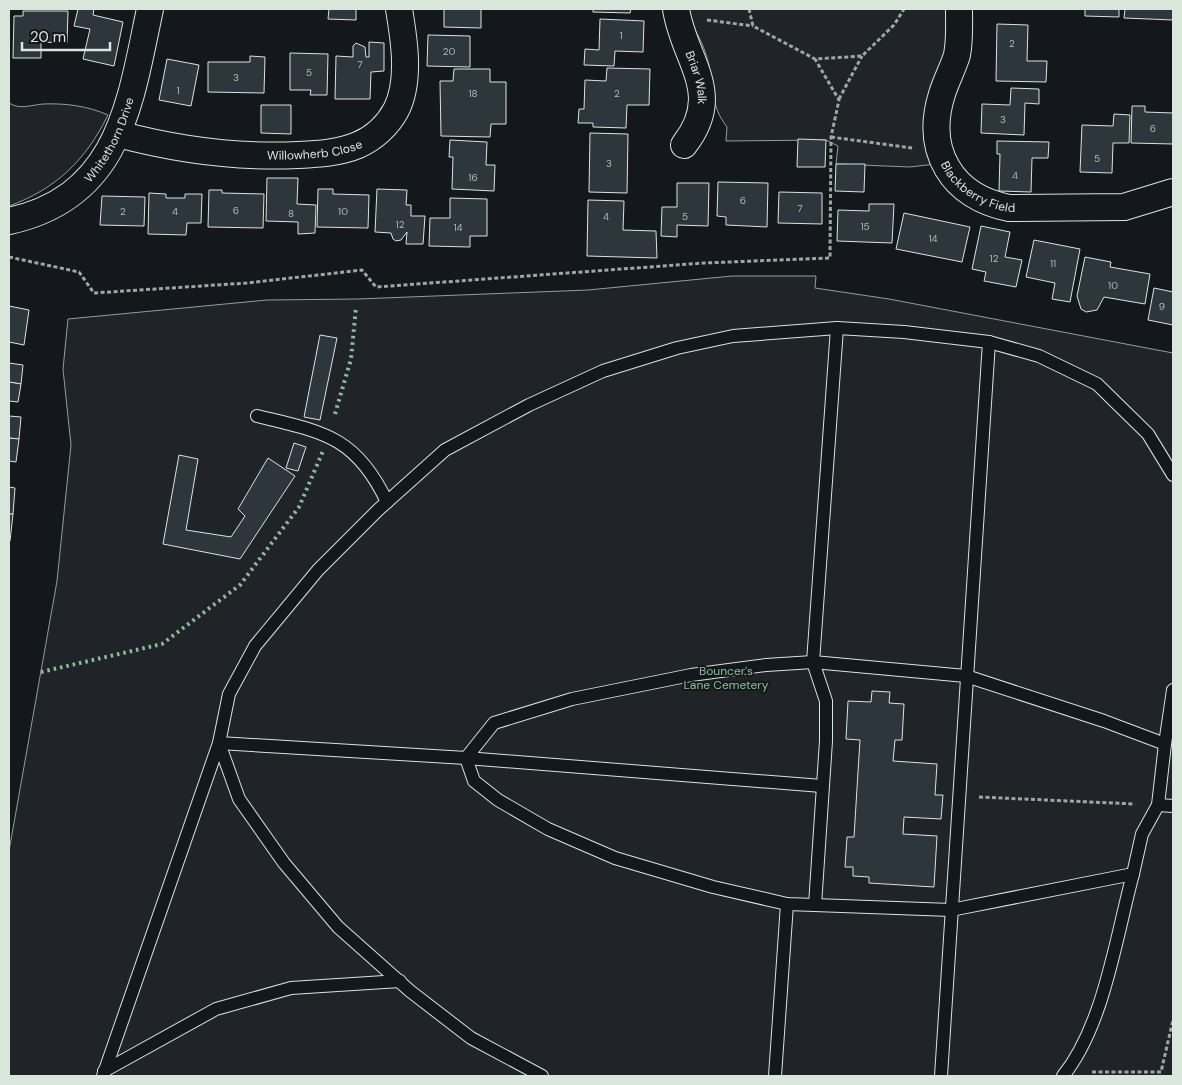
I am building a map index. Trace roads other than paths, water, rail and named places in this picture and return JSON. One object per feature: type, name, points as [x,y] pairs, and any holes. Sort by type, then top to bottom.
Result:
[{"type":"street","name":"Whitethorn Drive","points":[[9,221],[46,210],[76,191],[96,171],[118,134],[132,94],[150,9]]},
{"type":"street","name":"Willowherb Close","points":[[118,134],[191,151],[229,155],[322,154],[341,151],[359,145],[375,135],[387,124],[402,94],[404,54],[400,9]]},
{"type":"street","name":"Blackberry Field","points":[[959,9],[957,54],[941,95],[937,124],[939,149],[944,162],[960,185],[974,197],[991,205],[1010,208],[1124,207],[1173,192]]},
{"type":"street","name":"Briar Walk","points":[[677,16],[703,92],[703,108],[699,121],[684,145]]},
{"type":"lane","points":[[815,905],[826,741],[826,701],[813,662],[837,328]]},
{"type":"lane","points":[[103,1074],[219,743],[229,694],[255,646],[318,570],[387,502],[445,450],[529,404],[603,371],[677,348],[733,336],[837,328],[904,332],[989,342],[1039,356],[1097,384],[1148,434],[1173,475]]},
{"type":"lane","points":[[940,1076],[989,342]]},
{"type":"lane","points":[[257,416],[305,428],[330,438],[352,450],[369,469],[387,502]]},
{"type":"lane","points":[[466,758],[494,723],[572,699],[691,675],[766,665],[813,662],[966,676],[1104,721],[1164,744]]},
{"type":"lane","points":[[1064,1074],[1082,1047],[1094,1019],[1142,834],[1158,806],[1164,744],[1173,690]]},
{"type":"lane","points":[[219,743],[466,758],[822,786]]},
{"type":"lane","points":[[219,743],[239,799],[284,863],[338,927],[400,981],[471,1038],[542,1076]]},
{"type":"lane","points":[[466,758],[474,781],[498,800],[548,829],[615,858],[713,887],[786,904],[950,910],[1133,874]]},
{"type":"lane","points":[[1158,806],[1173,806]]},
{"type":"lane","points":[[775,1076],[786,904]]},
{"type":"lane","points":[[103,1074],[216,1009],[291,988],[400,981]]},
{"type":"park label","name":"Bouncer's Lane Cemetery","points":[[726,678]]}]
